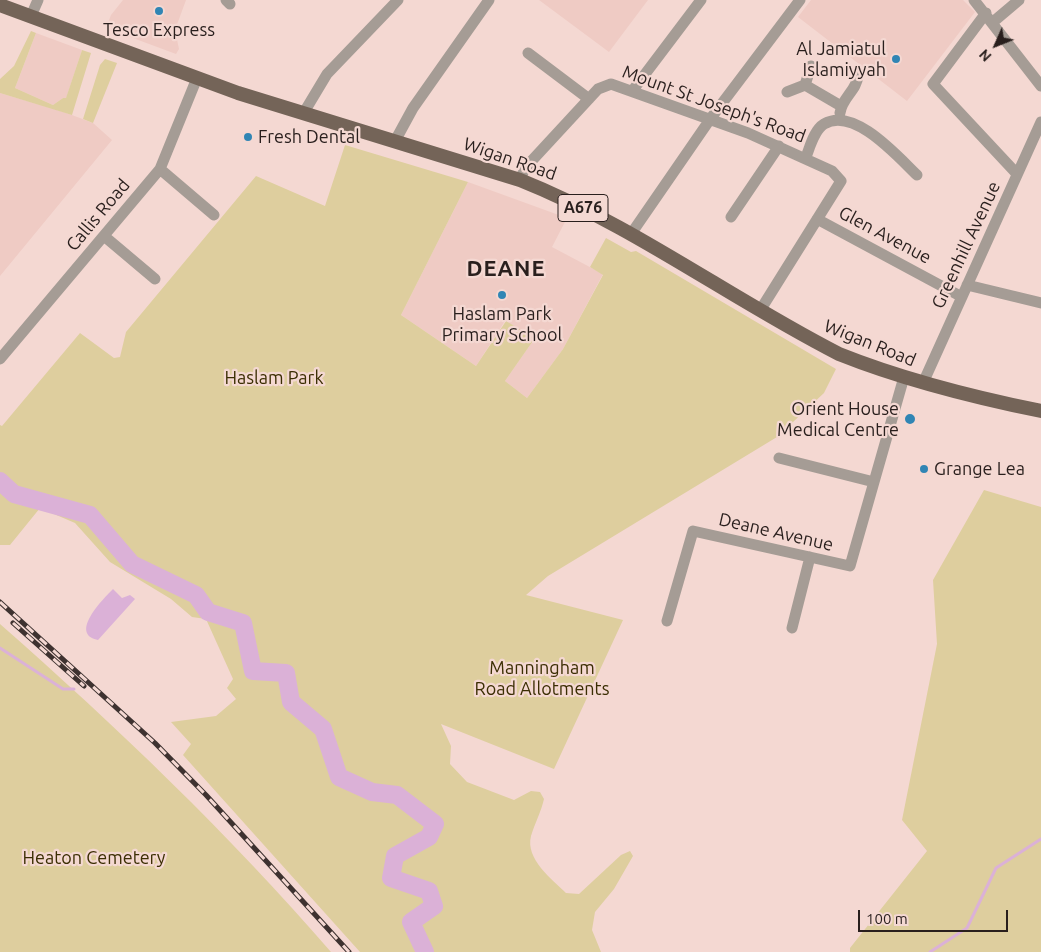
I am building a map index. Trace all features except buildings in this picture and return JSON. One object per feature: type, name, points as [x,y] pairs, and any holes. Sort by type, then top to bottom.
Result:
[{"type":"main road","name":"A676","points":[[0,5],[31,16]]},
{"type":"main road","name":"Wigan Road","points":[[31,16],[198,78],[303,114],[520,180],[554,194],[631,234],[839,354],[904,378],[1041,411]]},
{"type":"street","points":[[31,16],[38,0]]},
{"type":"street","points":[[395,142],[413,108],[489,0]]},
{"type":"street","points":[[633,90],[701,0]]},
{"type":"street","points":[[974,0],[1041,86]]},
{"type":"street","points":[[1018,174],[933,84],[989,18],[1019,0]]},
{"type":"street","points":[[631,234],[710,118],[794,2]]},
{"type":"street","points":[[303,114],[328,74],[395,8]]},
{"type":"street","points":[[528,53],[589,99]]},
{"type":"street","points":[[806,85],[811,66]]},
{"type":"street","points":[[840,120],[841,106],[856,87],[858,75]]},
{"type":"street","name":"Callis Road","points":[[0,360],[160,169],[198,78]]},
{"type":"street","name":"Mount St Joseph's Road","points":[[520,180],[525,168],[589,99],[604,85],[611,84],[710,118],[806,157],[832,171],[841,181],[817,218]]},
{"type":"street","points":[[787,92],[806,85]]},
{"type":"street","points":[[806,85],[841,106]]},
{"type":"street","points":[[806,157],[819,129],[824,124],[840,120],[866,129],[911,163],[917,175]]},
{"type":"street","name":"Greenhill Avenue","points":[[923,383],[1041,122]]},
{"type":"street","points":[[731,217],[779,146]]},
{"type":"street","points":[[160,169],[214,215]]},
{"type":"street","points":[[761,309],[817,218]]},
{"type":"street","name":"Glen Avenue","points":[[817,218],[962,297]]},
{"type":"street","points":[[104,236],[155,278]]},
{"type":"street","points":[[967,285],[1041,303]]},
{"type":"street","points":[[778,458],[874,482],[904,378]]},
{"type":"street","name":"Deane Avenue","points":[[667,622],[693,531],[850,566],[874,482]]},
{"type":"street","points":[[792,628],[810,557]]},
{"type":"shaded area","points":[[123,0],[186,0],[175,30],[179,49],[176,54],[106,28],[111,15]]},
{"type":"shaded area","points":[[539,0],[648,0],[609,52]]},
{"type":"shaded area","name":"Al Jamiatul Islamiyyah","points":[[811,0],[963,0],[975,12],[907,101],[798,17]]},
{"type":"shaded area","points":[[36,33],[82,50],[66,99],[63,98],[53,105],[15,88]]},
{"type":"shaded area","points":[[0,93],[64,112],[93,123],[112,140],[0,276]]},
{"type":"shaded area","name":"Haslam Park Primary School","points":[[468,182],[567,218],[552,247],[603,274],[563,349],[527,398],[505,381],[535,338],[505,321],[476,366],[401,315]]},
{"type":"shaded area","points":[[113,589],[122,598],[130,595],[135,599],[98,640],[90,636],[86,631],[87,624],[96,608]]},
{"type":"green space","points":[[31,31],[36,33],[15,88],[53,105],[66,98],[82,50],[91,53],[72,115],[0,93],[0,79],[14,66]]},
{"type":"green space","points":[[105,59],[117,63],[93,123],[83,119],[100,65]]},
{"type":"green space","points":[[345,145],[468,182],[401,315],[476,366],[506,321],[535,338],[505,381],[527,398],[563,349],[603,275],[590,267],[606,238],[631,252],[636,251],[836,369],[824,393],[777,437],[548,576],[526,595],[623,620],[554,769],[441,724],[451,746],[450,764],[467,782],[514,800],[531,791],[540,792],[544,799],[531,836],[532,853],[541,868],[566,893],[579,894],[621,855],[630,851],[633,856],[614,889],[595,912],[592,930],[601,952],[360,952],[183,755],[191,744],[171,722],[216,716],[236,699],[227,688],[233,679],[206,619],[192,617],[171,599],[110,562],[75,523],[40,508],[10,545],[0,545],[0,425],[2,426],[80,333],[114,358],[120,357],[126,332],[256,176],[325,206]]},
{"type":"green space","points":[[984,490],[1041,507],[1041,952],[850,952],[850,948],[927,851],[902,820],[937,644],[933,580]]},
{"type":"green space","name":"Heaton Cemetery","points":[[0,624],[87,702],[171,782],[253,865],[331,952],[0,952]]},
{"type":"waterway","points":[[0,481],[14,494],[90,515],[132,564],[196,595],[208,612],[243,623],[253,671],[286,673],[291,702],[323,729],[339,777],[372,792],[397,795],[435,824],[429,837],[395,856],[391,878],[429,891],[434,906],[411,922],[425,952]]},
{"type":"waterway","points":[[0,648],[63,689],[74,689]]},
{"type":"waterway","points":[[930,952],[967,928],[996,868],[1041,839]]},
{"type":"railway","points":[[0,602],[155,743],[206,795],[349,952]]},
{"type":"railway","points":[[13,623],[84,686]]},
{"type":"place","name":"Tesco Express","points":[[159,11]]},
{"type":"place","name":"Al Jamiatul Islamiyyah","points":[[896,59]]},
{"type":"place","name":"Fresh Dental","points":[[248,137]]},
{"type":"place","name":"Haslam Park Primary School","points":[[502,295]]},
{"type":"place","name":"Orient House Medical Centre","points":[[910,419]]},
{"type":"place","name":"Grange Lea","points":[[924,469]]},
{"type":"district","name":"DEANE","points":[[506,269]]},
{"type":"park label","name":"Haslam Park","points":[[274,378]]},
{"type":"park label","name":"Manningham Road Allotments","points":[[542,678]]}]
